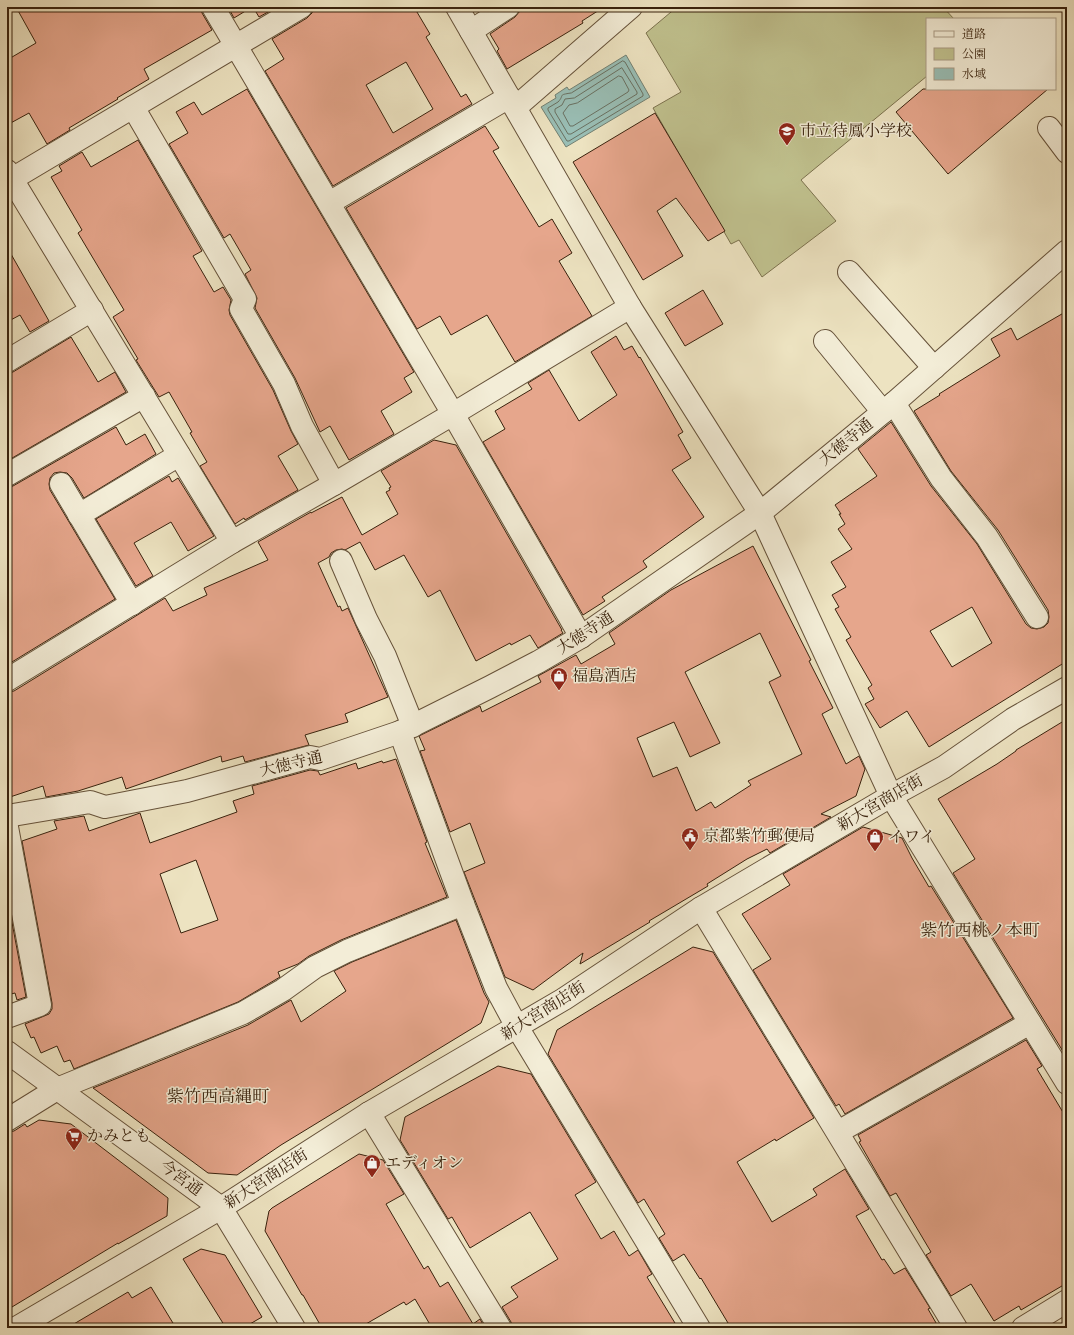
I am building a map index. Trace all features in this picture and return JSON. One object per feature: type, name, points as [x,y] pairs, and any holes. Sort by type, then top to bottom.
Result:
[{"type":"street","points":[[213,7],[453,414],[581,638]]},
{"type":"street","points":[[232,542],[92,310],[9,178],[133,107],[301,7]]},
{"type":"street","points":[[457,7],[630,307],[760,513],[891,796],[1067,1083]]},
{"type":"street","points":[[471,31],[508,7]]},
{"type":"street","points":[[329,203],[512,102],[631,7]]},
{"type":"street","points":[[133,107],[245,299],[242,309],[284,384],[302,426],[334,484]]},
{"type":"street","points":[[1049,128],[1067,152]]},
{"type":"street","name":"大徳寺通","points":[[7,816],[90,802],[105,807],[187,791],[310,757],[320,759],[406,729],[497,684],[581,638],[760,513],[888,408],[1067,251]]},
{"type":"street","points":[[850,272],[934,368]]},
{"type":"street","points":[[7,680],[232,542],[453,414],[630,307]]},
{"type":"street","points":[[7,361],[92,310]]},
{"type":"street","points":[[825,340],[888,408],[988,537],[1037,617]]},
{"type":"street","points":[[7,475],[144,396]]},
{"type":"street","points":[[79,515],[179,455]]},
{"type":"street","points":[[60,484],[132,604]]},
{"type":"street","points":[[341,561],[366,619],[385,656],[406,729],[463,904],[496,988],[517,1027],[699,1328]]},
{"type":"street","name":"新大宮商店街","points":[[22,1326],[221,1208],[369,1113],[564,999],[701,908],[891,796],[944,767],[1013,719],[1067,688]]},
{"type":"street","points":[[7,827],[40,1005],[7,1018]]},
{"type":"street","points":[[7,1120],[57,1089],[243,1013],[283,990],[315,967],[348,951],[463,904]]},
{"type":"street","points":[[701,908],[956,1328]]},
{"type":"street","points":[[838,1132],[1030,1023]]},
{"type":"street","name":"今宮通","points":[[7,1052],[221,1208],[294,1328]]},
{"type":"street","points":[[369,1113],[500,1328]]},
{"type":"street","points":[[1023,1328],[1067,1301]]},
{"type":"green space","points":[[677,7],[943,7],[953,18],[926,18],[926,77],[801,180],[836,221],[762,277],[739,240],[731,244],[653,108],[681,92],[646,33]]},
{"type":"water","points":[[626,55],[650,97],[566,147],[541,107],[556,98],[555,95],[567,87],[569,90]]},
{"type":"building","points":[[16,7],[201,7],[202,13],[212,30],[144,69],[149,79],[69,128],[70,130],[47,144],[29,113],[7,125],[7,60],[36,43]]},
{"type":"building","points":[[228,7],[252,7],[234,18]]},
{"type":"building","points":[[253,7],[277,7],[259,17]]},
{"type":"building","points":[[313,7],[414,7],[430,34],[426,37],[461,97],[466,94],[472,104],[333,186],[265,71],[284,59],[272,39],[307,18],[312,13]],"holes":[[[406,62],[433,109],[393,133],[366,85]]]},
{"type":"building","points":[[527,7],[604,7],[582,21],[583,23],[507,69],[497,51],[499,49],[490,34]]},
{"type":"building","points":[[247,89],[414,372],[404,378],[412,392],[381,411],[394,434],[349,460],[330,426],[320,432],[295,378],[255,308],[257,298],[245,274],[251,270],[230,234],[224,238],[169,144],[188,133],[176,112],[194,102],[202,115]]},
{"type":"building","points":[[923,89],[1047,90],[948,174],[896,112]]},
{"type":"building","points":[[655,113],[725,231],[708,241],[676,198],[657,211],[683,256],[643,280],[573,162]]},
{"type":"building","points":[[485,126],[499,148],[493,151],[539,227],[552,219],[572,253],[559,261],[592,316],[515,362],[487,315],[451,335],[440,316],[417,329],[346,208]]},
{"type":"building","points":[[138,140],[202,251],[193,256],[214,292],[223,287],[231,300],[229,310],[230,315],[273,390],[298,444],[278,456],[298,490],[245,520],[244,518],[235,524],[200,466],[207,462],[169,392],[159,397],[136,360],[138,359],[113,317],[124,310],[78,233],[82,230],[51,177],[62,171],[59,166],[82,152],[91,167]]},
{"type":"building","points":[[7,247],[49,321],[30,332],[20,315],[7,322]]},
{"type":"building","points":[[703,290],[723,324],[685,346],[665,313]]},
{"type":"building","points":[[1067,311],[1067,661],[929,747],[907,711],[880,728],[865,704],[874,699],[868,688],[872,685],[846,640],[851,637],[835,609],[839,607],[832,595],[846,587],[831,562],[852,549],[838,529],[845,524],[835,505],[877,476],[858,449],[891,422],[931,486],[977,544],[1026,624],[1031,628],[1037,629],[1044,627],[1048,623],[1048,610],[998,530],[951,471],[914,411],[1000,356],[991,339],[1011,328],[1017,340]],"holes":[[[972,607],[992,643],[952,667],[930,631]]]},
{"type":"building","points":[[616,336],[624,350],[632,346],[639,358],[640,357],[683,432],[678,435],[691,458],[672,470],[704,517],[643,561],[647,567],[602,597],[605,601],[583,615],[483,442],[505,429],[495,411],[532,389],[528,383],[549,370],[579,421],[617,395],[591,352]]},
{"type":"building","points":[[71,337],[98,382],[115,372],[126,392],[7,461],[7,373],[13,372]]},
{"type":"building","points":[[116,427],[126,445],[145,434],[156,454],[84,498],[72,478],[67,473],[54,473],[50,478],[49,484],[50,490],[115,599],[7,665],[7,487],[13,486]]},
{"type":"building","points":[[434,440],[456,445],[563,633],[538,648],[530,635],[511,645],[510,643],[476,661],[440,590],[428,597],[404,555],[375,570],[360,542],[345,550],[336,550],[331,553],[329,557],[318,563],[338,607],[340,606],[342,611],[348,608],[388,697],[345,714],[348,722],[305,735],[309,745],[245,762],[243,756],[222,762],[221,756],[126,789],[122,777],[78,791],[46,797],[43,786],[7,798],[7,692],[14,691],[165,598],[173,611],[207,595],[204,588],[268,560],[258,542],[311,512],[342,497],[362,535],[398,514],[386,492],[390,490],[389,488],[391,487],[381,471]]},
{"type":"building","points":[[169,476],[172,482],[178,478],[214,536],[188,551],[171,522],[134,543],[153,576],[136,586],[96,519]]},
{"type":"building","points":[[753,546],[811,660],[809,661],[833,708],[822,714],[846,764],[859,756],[865,769],[856,796],[821,814],[831,817],[770,853],[767,849],[747,859],[707,884],[708,886],[580,964],[583,953],[533,990],[505,977],[464,872],[485,863],[470,823],[450,832],[420,751],[425,750],[419,736],[480,706],[482,712],[541,682],[538,676],[576,655],[581,664],[615,644],[609,633],[671,590]],"holes":[[[760,633],[781,676],[769,682],[802,754],[748,781],[751,785],[715,808],[711,802],[696,811],[677,767],[653,777],[637,738],[674,722],[690,757],[720,743],[685,672]]]},
{"type":"building","points":[[1067,719],[1067,1051],[1064,1053],[953,873],[975,859],[938,799],[997,764],[1016,750]]},
{"type":"building","points":[[396,759],[427,842],[425,843],[447,897],[341,940],[309,956],[298,964],[278,972],[280,977],[238,1002],[74,1069],[70,1060],[64,1062],[57,1046],[41,1053],[34,1037],[31,1038],[25,1024],[49,1014],[52,1009],[52,1003],[22,841],[57,829],[54,821],[84,816],[89,831],[140,813],[150,843],[237,812],[233,801],[254,794],[252,786],[310,770],[318,771],[320,775],[356,763],[358,769],[382,761],[383,763]],"holes":[[[196,860],[218,920],[181,933],[160,874]]]},
{"type":"building","points":[[863,827],[902,838],[929,887],[931,886],[1013,1018],[845,1114],[839,1104],[836,1106],[753,970],[771,959],[742,914],[790,885],[783,874]]},
{"type":"building","points":[[7,896],[26,997],[17,1000],[15,993],[7,995]]},
{"type":"building","points":[[456,920],[484,993],[489,1002],[481,1023],[281,1145],[237,1175],[208,1173],[93,1088],[248,1025],[291,1000],[301,1022],[346,991],[334,971],[352,962]]},
{"type":"building","points":[[693,947],[713,952],[814,1118],[737,1162],[772,1222],[817,1195],[813,1189],[845,1169],[869,1209],[856,1216],[882,1260],[884,1259],[894,1274],[905,1268],[930,1308],[928,1309],[939,1328],[731,1328],[701,1278],[700,1279],[684,1254],[673,1261],[659,1238],[665,1234],[644,1199],[638,1203],[548,1054],[557,1030]]},
{"type":"building","points":[[1026,1040],[1042,1066],[1037,1069],[1067,1119],[1067,1283],[1021,1310],[1019,1306],[994,1321],[971,1284],[951,1296],[926,1255],[931,1252],[896,1193],[890,1196],[859,1142],[861,1141],[858,1135]]},
{"type":"building","points":[[498,1066],[531,1074],[596,1182],[575,1195],[601,1239],[614,1231],[629,1256],[638,1250],[652,1274],[647,1277],[678,1328],[512,1328],[511,1322],[502,1307],[518,1297],[511,1287],[558,1259],[530,1212],[470,1248],[452,1217],[448,1219],[400,1140],[405,1117]]},
{"type":"building","points":[[7,1093],[12,1102],[7,1105]]},
{"type":"building","points":[[39,1120],[71,1124],[168,1198],[167,1216],[118,1243],[7,1310],[7,1132],[14,1131],[25,1124],[27,1127]]},
{"type":"building","points":[[359,1154],[383,1160],[404,1194],[386,1204],[424,1269],[428,1266],[440,1287],[448,1282],[473,1324],[480,1319],[485,1328],[432,1328],[415,1299],[406,1305],[404,1302],[359,1328],[322,1328],[265,1231],[269,1211]]},
{"type":"building","points":[[201,1249],[225,1255],[262,1317],[243,1328],[226,1328],[183,1259]]},
{"type":"building","points":[[151,1287],[176,1328],[67,1328],[128,1292],[132,1298]]},
{"type":"place","name":"市立待鳳小学校","points":[[787,146]]},
{"type":"place","name":"福島酒店","points":[[559,691]]},
{"type":"place","name":"京都紫竹郵便局","points":[[690,851]]},
{"type":"place","name":"イワイ","points":[[875,852]]},
{"type":"place","name":"かみとも","points":[[74,1151]]},
{"type":"place","name":"エディオン","points":[[372,1178]]},
{"type":"district","name":"紫竹西桃ノ本町","points":[[980,930]]},
{"type":"district","name":"紫竹西高縄町","points":[[218,1096]]}]
